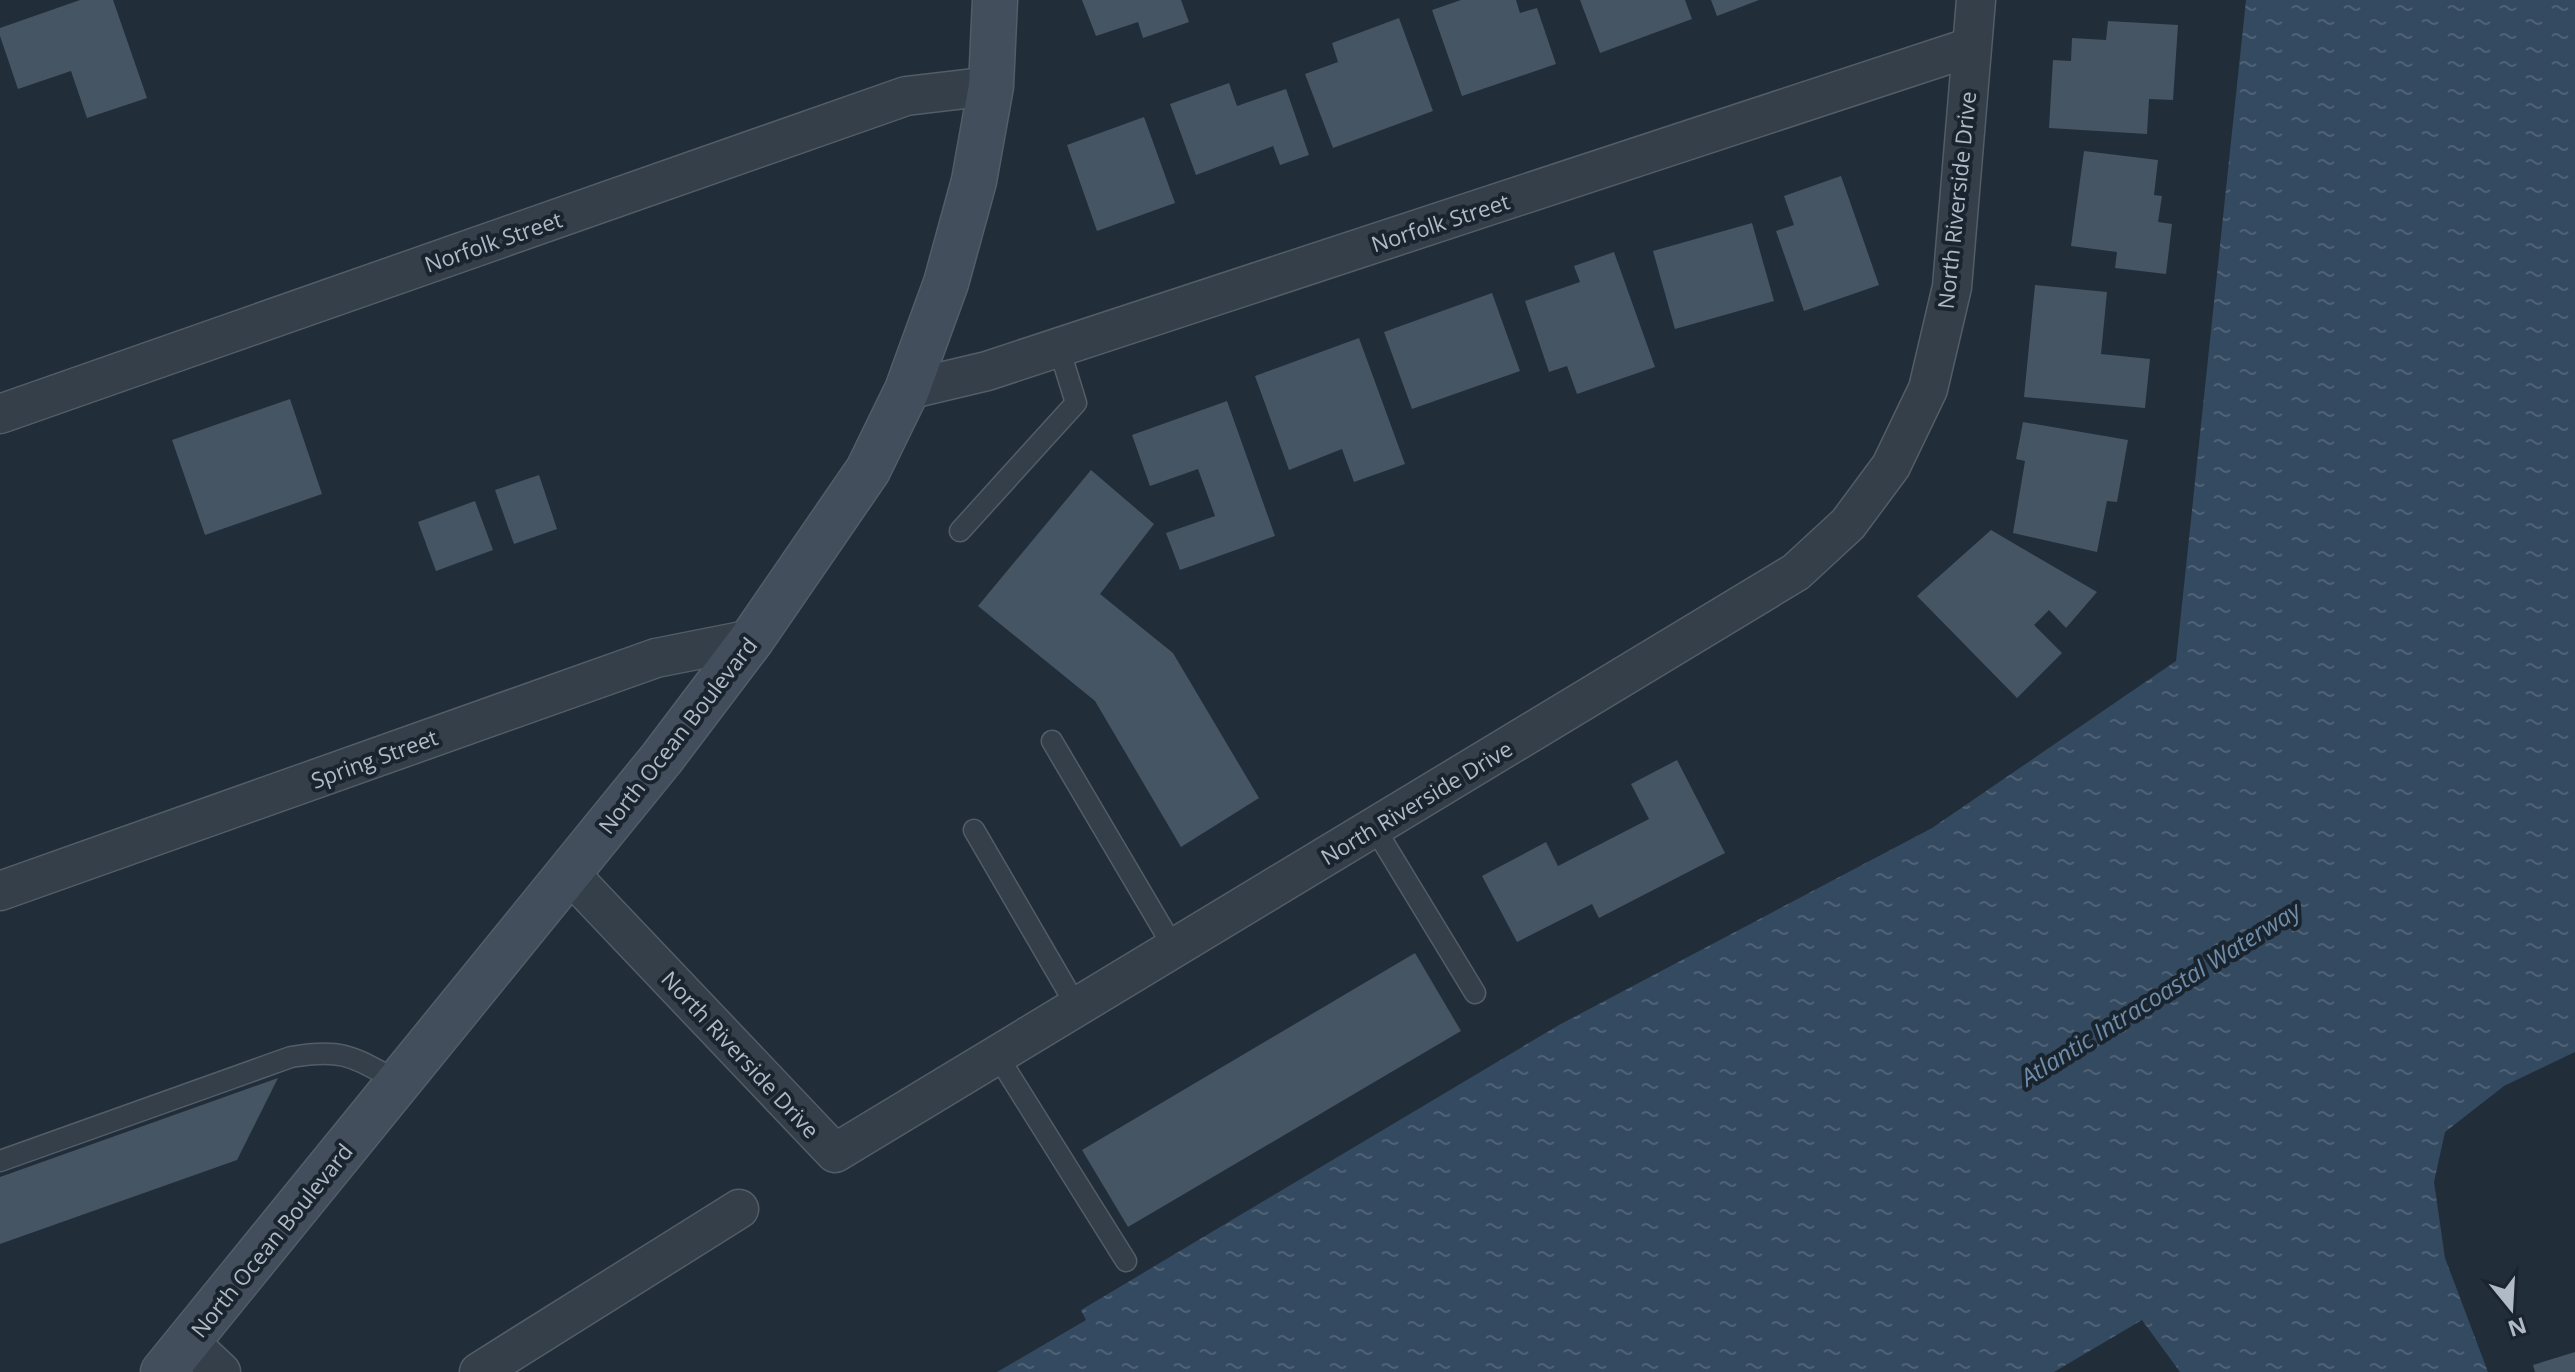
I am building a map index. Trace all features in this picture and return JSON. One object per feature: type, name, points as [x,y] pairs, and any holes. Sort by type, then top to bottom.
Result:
[{"type":"main road","name":"North Ocean Boulevard","points":[[176,1357],[662,758],[752,639],[868,470],[907,390],[946,283],[974,181],[991,86],[995,0]]},
{"type":"street","name":"North Riverside Drive","points":[[569,873],[835,1153],[1796,572],[1848,524],[1891,466],[1928,389],[1952,287],[1976,0]]},
{"type":"street","name":"Norfolk Street","points":[[907,390],[987,371],[1059,348],[1971,47]]},
{"type":"street","name":"Norfolk Street","points":[[0,414],[906,96],[991,86]]},
{"type":"street","name":"Spring Street","points":[[0,891],[656,658],[752,639]]},
{"type":"street","points":[[479,1372],[739,1209]]},
{"type":"street","points":[[176,1357],[221,1372]]},
{"type":"lane","points":[[960,531],[1076,403],[1059,348]]},
{"type":"lane","points":[[1052,741],[1174,948]]},
{"type":"lane","points":[[1374,827],[1475,993]]},
{"type":"lane","points":[[974,830],[1077,1007]]},
{"type":"lane","points":[[0,1161],[291,1057],[320,1052],[349,1055],[399,1082]]},
{"type":"lane","points":[[997,1055],[1126,1261]]},
{"type":"water","name":"Atlantic Intracoastal Waterway","points":[[2246,0],[2575,0],[2575,1052],[2504,1086],[2445,1132],[2434,1182],[2445,1258],[2488,1372],[2180,1372],[2142,1320],[2054,1372],[997,1372],[1086,1320],[1081,1310],[1559,1025],[1932,828],[2176,661]]},
{"type":"building","points":[[80,0],[113,0],[147,98],[87,118],[71,71],[18,89],[0,28]]},
{"type":"building","points":[[1082,0],[1181,0],[1189,22],[1143,38],[1138,22],[1096,36]]},
{"type":"building","points":[[1461,0],[1516,0],[1520,13],[1537,8],[1556,64],[1462,96],[1432,10]]},
{"type":"building","points":[[1580,0],[1685,0],[1692,19],[1600,53]]},
{"type":"building","points":[[1711,0],[1759,0],[1717,16]]},
{"type":"building","points":[[1399,18],[1433,111],[1333,148],[1305,74],[1338,62],[1332,43]]},
{"type":"building","points":[[2108,21],[2178,25],[2173,100],[2149,99],[2147,134],[2049,128],[2053,60],[2071,61],[2072,38],[2106,40]]},
{"type":"building","points":[[1229,83],[1237,106],[1286,89],[1309,155],[1280,165],[1273,146],[1196,175],[1170,104]]},
{"type":"building","points":[[1144,117],[1175,203],[1097,231],[1067,145]]},
{"type":"building","points":[[2084,151],[2158,160],[2154,195],[2162,196],[2158,222],[2172,224],[2166,274],[2115,268],[2117,252],[2071,246]]},
{"type":"building","points":[[1841,176],[1879,285],[1804,311],[1776,231],[1794,225],[1784,196]]},
{"type":"building","points":[[1752,223],[1774,301],[1675,329],[1653,251]]},
{"type":"building","points":[[1614,252],[1655,367],[1577,394],[1567,366],[1549,372],[1525,301],[1580,282],[1574,266]]},
{"type":"building","points":[[2035,285],[2107,292],[2101,354],[2150,359],[2145,408],[2024,397]]},
{"type":"building","points":[[1492,293],[1520,371],[1412,409],[1384,332]]},
{"type":"building","points":[[1359,338],[1405,464],[1354,482],[1342,449],[1289,470],[1255,376]]},
{"type":"building","points":[[290,399],[322,494],[205,535],[172,440]]},
{"type":"building","points":[[1227,401],[1275,536],[1180,570],[1166,533],[1215,516],[1198,469],[1150,486],[1132,435]]},
{"type":"building","points":[[2023,422],[2128,440],[2117,502],[2107,501],[2097,552],[2013,533],[2025,461],[2016,459]]},
{"type":"building","points":[[1091,470],[1154,524],[1100,594],[1173,653],[1259,798],[1181,847],[1095,701],[978,606]]},
{"type":"building","points":[[539,475],[557,529],[514,544],[495,490]]},
{"type":"building","points":[[475,501],[493,550],[436,571],[418,522]]},
{"type":"building","points":[[1991,530],[2097,592],[2066,628],[2049,610],[2034,625],[2062,653],[2017,698],[1917,596]]},
{"type":"building","points":[[1677,760],[1725,853],[1599,918],[1592,904],[1517,942],[1482,876],[1546,842],[1558,866],[1649,819],[1631,784]]},
{"type":"building","points":[[1415,953],[1461,1031],[1128,1227],[1082,1150]]},
{"type":"building","points":[[278,1078],[237,1160],[0,1244],[0,1177]]},
{"type":"building","points":[[2575,1352],[2575,1372],[2535,1372],[2533,1365]]}]
